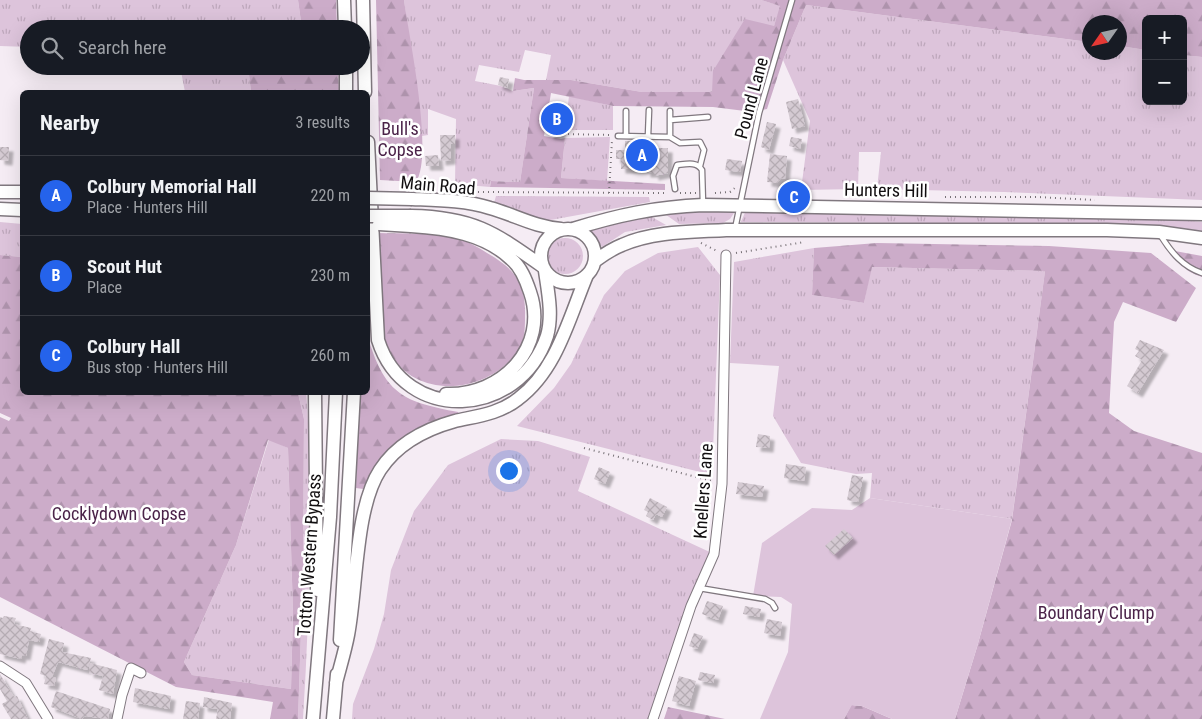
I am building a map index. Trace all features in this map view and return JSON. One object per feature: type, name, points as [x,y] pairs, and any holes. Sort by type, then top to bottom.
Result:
[{"type":"main road","points":[[344,0],[345,20]]},
{"type":"main road","points":[[363,0],[363,20]]},
{"type":"main road","points":[[346,75],[346,90]]},
{"type":"main road","points":[[365,75],[365,90]]},
{"type":"main road","points":[[370,182],[378,340],[382,351],[396,372],[422,391],[439,399],[470,402],[493,396],[514,384],[532,364],[547,334],[550,308],[541,250],[543,243],[554,232],[567,229],[588,237],[592,244],[594,261]]},
{"type":"main road","points":[[0,192],[20,192]]},
{"type":"main road","name":"Main Road","points":[[370,198],[451,200],[490,208],[543,228],[567,229]]},
{"type":"main road","name":"Hunters Hill","points":[[567,229],[611,217],[664,206],[741,205],[1202,214]]},
{"type":"main road","points":[[0,209],[20,210]]},
{"type":"main road","name":"Main Road","points":[[370,216],[411,221],[456,220],[497,235],[543,268]]},
{"type":"main road","points":[[370,223],[411,221],[462,233],[502,252],[513,260],[527,282],[534,312],[531,341],[509,374],[476,392],[442,394],[422,391]]},
{"type":"main road","points":[[336,683],[348,635],[365,507],[374,481],[382,468],[398,449],[412,438],[441,425],[491,413],[513,402],[531,388],[551,361],[594,261],[620,245],[642,238],[674,232],[735,230],[1107,230],[1159,232],[1202,238]]},
{"type":"main road","points":[[543,268],[550,277],[565,283],[581,280],[587,275]]},
{"type":"main road","points":[[315,395],[318,672]]},
{"type":"main road","name":"Totton Western Bypass","points":[[314,719],[330,517],[336,395]]},
{"type":"main road","name":"Totton Western Bypass","points":[[333,719],[354,395]]},
{"type":"street","name":"Knellers Lane","points":[[653,719],[691,606],[714,554],[722,484],[726,254]]},
{"type":"street","points":[[0,666],[26,683],[48,719]]},
{"type":"street","points":[[117,719],[123,690],[131,668],[141,673]]},
{"type":"lane","name":"Pound Lane","points":[[735,230],[759,113],[792,0]]},
{"type":"lane","points":[[648,136],[649,110]]},
{"type":"lane","points":[[626,111],[626,136]]},
{"type":"lane","points":[[670,111],[670,137]]},
{"type":"lane","points":[[670,120],[708,117]]},
{"type":"lane","points":[[615,136],[670,137],[680,142],[700,142],[704,150],[700,166],[702,170],[703,206]]},
{"type":"lane","points":[[674,189],[674,176],[677,165],[693,164],[700,166]]},
{"type":"lane","points":[[1159,232],[1170,250],[1190,270],[1202,273]]},
{"type":"lane","points":[[699,588],[765,600],[772,603],[775,608]]},
{"type":"path","points":[[563,134],[615,136],[609,194]]},
{"type":"path","points":[[475,192],[656,194]]},
{"type":"path","points":[[584,448],[722,484]]},
{"type":"green space","points":[[0,0],[298,0],[301,20],[20,20],[20,47],[0,46]]},
{"type":"green space","points":[[298,0],[336,0],[337,20],[301,20]]},
{"type":"green space","name":"Bull's Copse","points":[[376,0],[404,0],[419,94],[421,122],[421,168],[416,182],[380,180]]},
{"type":"green space","points":[[404,0],[761,0],[781,6],[774,26],[713,92],[642,92],[571,80],[546,80],[551,55],[525,50],[519,72],[479,65],[475,81],[501,86],[513,91],[534,88],[520,182],[491,181],[490,187],[455,184],[456,119],[428,109],[428,135],[422,136]]},
{"type":"green space","points":[[761,0],[1202,0],[1202,57],[1187,55],[1187,15],[1142,15],[1142,49],[1127,47],[1127,15],[1082,15],[1082,41],[806,5],[783,60],[767,109],[753,112],[713,107],[613,106],[551,93],[544,136],[565,138],[561,178],[665,184],[665,190],[490,187],[491,181],[520,182],[534,88],[513,91],[515,78],[524,80],[571,80],[642,92],[712,92],[713,71],[745,19],[774,26],[780,6]]},
{"type":"green space","points":[[806,5],[1082,41],[1082,60],[1127,60],[1127,47],[1142,49],[1142,105],[1187,105],[1187,55],[1202,57],[1202,200],[877,189],[881,152],[859,152],[858,189],[801,190],[810,121],[783,60]]},
{"type":"green space","points":[[182,75],[249,75],[251,90],[185,90]]},
{"type":"green space","points":[[249,75],[338,75],[339,90],[251,90]]},
{"type":"green space","points":[[569,96],[613,106],[613,130],[565,130]]},
{"type":"green space","points":[[610,137],[607,181],[561,178],[565,138]]},
{"type":"green space","points":[[496,196],[649,197],[650,202],[545,221],[494,203]]},
{"type":"green space","points":[[736,210],[730,219],[723,223],[679,224],[662,212]]},
{"type":"green space","points":[[746,210],[1183,220],[1202,222],[1202,231],[1159,225],[741,222]]},
{"type":"green space","points":[[651,214],[652,217],[666,225],[625,232],[602,247],[590,230]]},
{"type":"green space","points":[[0,222],[20,224],[20,257],[0,255]]},
{"type":"green space","points":[[377,233],[427,234],[457,238],[469,242],[497,259],[512,271],[521,286],[523,294],[525,329],[519,349],[507,364],[491,375],[473,383],[454,386],[435,385],[418,379],[402,369],[390,353],[382,328]]},
{"type":"green space","points":[[565,238],[577,244],[583,256],[577,268],[565,274],[553,268],[547,256],[553,244]]},
{"type":"green space","name":"Boundary Clump","points":[[877,243],[1049,246],[1151,253],[1196,288],[1176,322],[1123,302],[1114,322],[1109,413],[1134,431],[1202,453],[1202,719],[955,719],[1012,520],[1045,271],[872,267],[864,303],[812,295],[814,248]]},
{"type":"green space","points":[[698,247],[720,275],[712,475],[517,426],[554,388],[571,364],[604,295],[625,271],[658,253]]},
{"type":"green space","points":[[814,248],[812,295],[864,303],[871,267],[1045,271],[1012,519],[870,498],[872,473],[856,474],[801,463],[773,416],[779,366],[730,363],[734,262]]},
{"type":"green space","points":[[1175,251],[1202,256],[1202,277],[1187,270]]},
{"type":"green space","name":"Cocklydown Copse","points":[[0,255],[20,257],[20,395],[298,395],[304,419],[303,573],[298,719],[270,719],[273,702],[176,687],[0,597],[0,417],[9,421],[11,418],[0,413]],"holes":[[[268,440],[288,448],[293,613],[291,689],[192,675],[184,662],[236,545]]]},
{"type":"green space","points":[[370,344],[383,373],[391,385],[400,393],[424,404],[458,412],[460,416],[427,425],[403,437],[387,452],[373,470],[363,489],[356,488],[359,395],[370,395]]},
{"type":"green space","points":[[298,395],[306,395],[310,537],[303,719],[298,719],[303,573],[304,419]]},
{"type":"green space","points":[[269,439],[288,448],[293,613],[291,689],[192,675],[184,662],[236,545]]},
{"type":"green space","points":[[501,439],[538,441],[590,457],[578,491],[714,554],[653,719],[352,719],[353,704],[374,649],[384,614],[391,570],[414,511],[448,465]]},
{"type":"green space","points":[[870,498],[1012,519],[955,719],[892,719],[862,706],[852,705],[844,719],[760,719],[788,652],[792,604],[781,597],[753,596],[762,543],[812,508],[852,510]]},
{"type":"green space","points":[[851,705],[862,706],[892,719],[844,719]]},
{"type":"green space","points":[[668,707],[725,719],[664,719]]},
{"type":"building","points":[[500,77],[509,79],[507,88],[498,85]]},
{"type":"building","points":[[798,99],[805,126],[792,129],[786,102]]},
{"type":"building","points":[[554,101],[565,103],[560,137],[549,135]]},
{"type":"building","points":[[767,122],[776,124],[769,150],[761,147]]},
{"type":"building","points":[[440,135],[455,135],[455,144],[451,144],[451,160],[441,161]]},
{"type":"building","points":[[791,137],[802,139],[800,149],[789,146]]},
{"type":"building","points":[[625,141],[640,141],[640,148],[668,148],[668,173],[654,176],[654,173],[646,173],[646,169],[621,169],[621,159],[616,159],[616,150],[625,150]]},
{"type":"building","points":[[0,147],[9,147],[8,161],[0,160]]},
{"type":"building","points":[[770,154],[787,156],[785,179],[781,178],[777,183],[767,182]]},
{"type":"building","points":[[438,155],[439,166],[426,166],[425,156]]},
{"type":"building","points":[[727,159],[742,161],[740,172],[725,170]]},
{"type":"building","points":[[1140,340],[1164,350],[1138,393],[1127,386],[1142,360],[1135,356],[1139,351],[1135,349]]},
{"type":"building","points":[[758,434],[770,436],[769,448],[756,447]]},
{"type":"building","points":[[786,464],[806,467],[804,481],[784,478]]},
{"type":"building","points":[[599,467],[610,472],[605,484],[594,479]]},
{"type":"building","points":[[852,475],[863,477],[858,502],[847,500]]},
{"type":"building","points":[[738,482],[764,486],[762,497],[736,494]]},
{"type":"building","points":[[650,498],[667,507],[662,517],[656,514],[653,520],[646,516],[648,512],[644,510]]},
{"type":"building","points":[[844,529],[853,538],[834,555],[825,546]]},
{"type":"building","points":[[707,601],[723,606],[718,620],[702,614]]},
{"type":"building","points":[[745,606],[761,609],[759,617],[743,614]]},
{"type":"building","points":[[4,616],[16,618],[14,624],[31,628],[30,631],[41,634],[39,642],[29,640],[26,656],[22,655],[21,659],[0,654],[0,617],[3,618]]},
{"type":"building","points":[[767,619],[782,622],[780,636],[764,633]]},
{"type":"building","points":[[694,633],[703,636],[697,649],[689,646]]},
{"type":"building","points":[[49,639],[64,643],[62,652],[91,658],[87,670],[58,662],[52,677],[56,678],[54,686],[44,684],[46,676],[40,674]]},
{"type":"building","points":[[90,663],[117,670],[113,694],[99,690],[103,676],[89,673]]},
{"type":"building","points":[[700,672],[715,675],[713,683],[698,680]]},
{"type":"building","points":[[0,674],[14,697],[17,696],[28,719],[11,719],[2,704],[7,701],[0,689]]},
{"type":"building","points":[[679,676],[696,681],[689,706],[672,701]]},
{"type":"building","points":[[135,688],[171,696],[169,709],[133,702]]},
{"type":"building","points":[[56,691],[110,709],[108,719],[84,716],[82,719],[51,707]]},
{"type":"building","points":[[204,697],[232,703],[230,719],[216,719],[218,709],[203,707]]},
{"type":"building","points":[[186,701],[200,703],[198,719],[183,719]]},
{"type":"place","name":"Scout Hut","points":[[557,119]]},
{"type":"place","name":"Colbury Memorial Hall","points":[[642,155]]},
{"type":"place","name":"Colbury Hall","points":[[794,197]]}]
